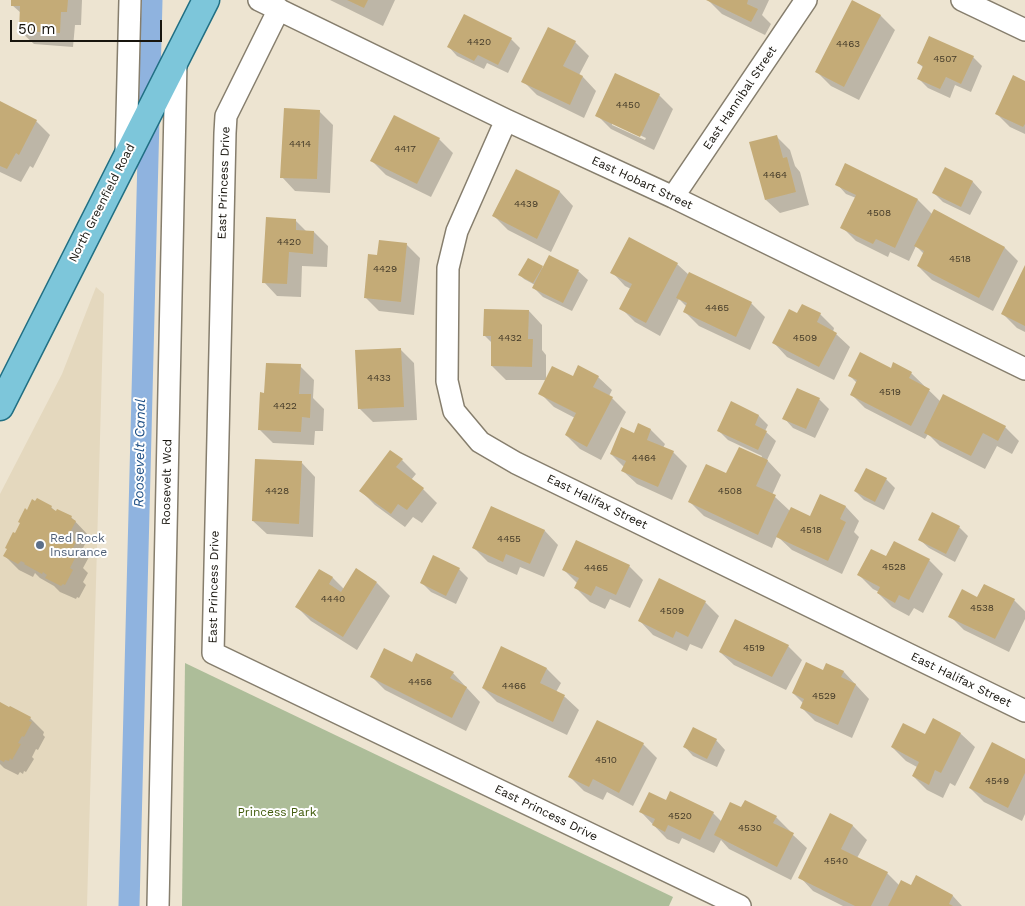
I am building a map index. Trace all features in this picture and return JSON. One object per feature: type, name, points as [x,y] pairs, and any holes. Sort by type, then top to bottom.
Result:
[{"type":"main road","name":"North Greenfield Road","points":[[3,392],[206,0]]},
{"type":"street","points":[[129,151],[130,0]]},
{"type":"street","name":"East Hobart Street","points":[[259,0],[506,120],[673,197],[1025,368]]},
{"type":"street","name":"East Hannibal Street","points":[[673,197],[806,0]]},
{"type":"street","points":[[962,0],[1025,30]]},
{"type":"street","name":"East Princess Drive","points":[[279,9],[226,116],[213,653],[740,906]]},
{"type":"street","name":"Roosevelt Wcd","points":[[158,906],[173,64]]},
{"type":"street","name":"East Halifax Street","points":[[506,120],[457,231],[448,268],[447,381],[454,411],[480,442],[516,462],[1025,711]]},
{"type":"shaded area","points":[[96,287],[104,294],[87,906],[0,906],[0,494],[62,374]]},
{"type":"green space","name":"Princess Park","points":[[185,663],[673,897],[669,906],[182,906]]},
{"type":"building","points":[[11,0],[68,0],[67,12],[61,12],[60,33],[19,31],[20,6],[11,6]]},
{"type":"building","points":[[347,0],[368,0],[364,8]]},
{"type":"building","points":[[706,0],[748,0],[747,4],[758,9],[751,22]]},
{"type":"building","points":[[852,0],[881,15],[844,87],[815,72]]},
{"type":"building","points":[[464,14],[512,38],[498,65],[478,55],[474,61],[447,47]]},
{"type":"building","points":[[548,27],[576,41],[563,66],[583,76],[570,105],[521,82]]},
{"type":"building","points":[[929,36],[974,56],[961,84],[946,77],[940,89],[917,79],[923,66],[917,63]]},
{"type":"building","points":[[615,73],[660,94],[640,137],[595,116]]},
{"type":"building","points":[[1013,75],[1025,81],[1025,124],[1023,127],[995,114]]},
{"type":"building","points":[[0,101],[37,120],[19,155],[16,153],[7,169],[0,166]]},
{"type":"building","points":[[284,108],[320,110],[317,179],[280,178]]},
{"type":"building","points":[[394,115],[440,138],[417,184],[370,161]]},
{"type":"building","points":[[777,135],[783,158],[787,157],[796,192],[765,200],[749,142]]},
{"type":"building","points":[[845,163],[918,199],[895,248],[876,239],[873,244],[840,228],[856,195],[835,185]]},
{"type":"building","points":[[945,167],[973,181],[961,207],[932,193]]},
{"type":"building","points":[[516,169],[560,191],[537,239],[492,216]]},
{"type":"building","points":[[934,209],[1005,247],[979,298],[917,266],[924,251],[914,246]]},
{"type":"building","points":[[266,217],[296,219],[296,230],[314,231],[313,254],[289,252],[287,284],[262,283]]},
{"type":"building","points":[[629,237],[678,263],[646,323],[619,309],[632,284],[610,273]]},
{"type":"building","points":[[379,240],[407,243],[401,302],[364,298],[368,254],[377,255]]},
{"type":"building","points":[[549,255],[579,270],[563,303],[532,288]]},
{"type":"building","points":[[528,258],[543,266],[533,283],[518,275]]},
{"type":"building","points":[[1025,265],[1025,326],[1001,314]]},
{"type":"building","points":[[689,272],[752,302],[736,337],[683,312],[687,303],[676,298]]},
{"type":"building","points":[[802,304],[821,313],[817,322],[837,333],[819,367],[772,343],[789,309],[797,313]]},
{"type":"building","points":[[484,309],[529,310],[528,339],[533,339],[532,367],[491,366],[491,336],[483,336]]},
{"type":"building","points":[[401,348],[404,407],[358,409],[355,350]]},
{"type":"building","points":[[860,352],[891,368],[893,362],[912,372],[909,378],[930,389],[911,426],[850,395],[857,380],[848,376]]},
{"type":"building","points":[[266,363],[301,364],[299,394],[311,394],[310,418],[302,417],[301,432],[258,430],[260,392],[264,393]]},
{"type":"building","points":[[578,365],[599,376],[593,387],[613,397],[587,447],[565,435],[576,413],[538,394],[552,366],[573,376]]},
{"type":"building","points":[[797,388],[820,398],[806,429],[782,419]]},
{"type":"building","points":[[943,394],[1006,426],[998,441],[983,433],[971,456],[924,433]]},
{"type":"building","points":[[731,401],[759,415],[755,425],[767,431],[758,450],[717,431]]},
{"type":"building","points":[[638,423],[651,429],[647,440],[674,451],[658,487],[621,471],[626,461],[610,454],[621,427],[634,433]]},
{"type":"building","points":[[739,447],[768,460],[756,486],[776,495],[758,535],[688,502],[706,464],[726,473]]},
{"type":"building","points":[[390,450],[403,459],[396,467],[424,488],[407,510],[398,504],[391,514],[359,491]]},
{"type":"building","points":[[255,459],[302,461],[299,524],[252,521]]},
{"type":"building","points":[[866,468],[887,478],[875,502],[854,491]]},
{"type":"building","points":[[820,494],[846,506],[840,519],[846,522],[828,561],[776,537],[791,507],[810,516]]},
{"type":"building","name":"Red Rock Insurance","points":[[37,498],[52,506],[51,508],[56,511],[57,509],[72,516],[71,518],[76,521],[67,538],[76,542],[69,555],[75,558],[70,568],[73,570],[65,585],[61,586],[45,578],[47,575],[43,572],[42,574],[21,561],[18,564],[3,556],[13,532],[15,533],[20,523],[18,522],[25,508],[27,510],[32,499],[35,501]]},
{"type":"building","points":[[491,506],[545,530],[530,564],[506,554],[503,562],[472,548]]},
{"type":"building","points":[[932,512],[960,526],[946,554],[918,540]]},
{"type":"building","points":[[576,540],[630,565],[616,595],[596,586],[591,596],[574,588],[579,578],[562,570]]},
{"type":"building","points":[[894,541],[930,559],[909,600],[899,595],[895,603],[877,593],[880,587],[857,575],[871,549],[886,556]]},
{"type":"building","points":[[433,555],[460,568],[446,596],[420,583]]},
{"type":"building","points":[[356,568],[377,582],[343,637],[295,607],[319,569],[333,577],[329,584],[341,592]]},
{"type":"building","points":[[659,578],[706,601],[688,637],[676,631],[673,638],[638,621]]},
{"type":"building","points":[[984,584],[1015,599],[995,639],[948,617],[962,589],[977,597]]},
{"type":"building","points":[[735,619],[789,645],[772,677],[719,652]]},
{"type":"building","points":[[501,646],[547,668],[540,683],[565,695],[553,722],[482,688]]},
{"type":"building","points":[[384,648],[412,662],[416,653],[454,672],[450,678],[467,687],[452,718],[370,677]]},
{"type":"building","points":[[806,662],[823,670],[826,663],[844,671],[841,677],[856,684],[838,725],[800,708],[804,699],[792,693]]},
{"type":"building","points":[[0,702],[31,717],[29,721],[32,722],[24,737],[22,736],[18,743],[21,744],[12,760],[10,758],[9,761],[5,760],[4,762],[0,760]]},
{"type":"building","points":[[933,718],[961,733],[941,773],[935,770],[929,785],[912,776],[919,762],[891,747],[903,723],[925,734]]},
{"type":"building","points":[[597,720],[644,743],[619,793],[593,779],[589,787],[568,777]]},
{"type":"building","points":[[693,727],[717,739],[707,759],[683,747]]},
{"type":"building","points":[[992,742],[1025,759],[1025,773],[1008,808],[969,788]]},
{"type":"building","points":[[670,791],[714,812],[700,840],[668,825],[665,832],[652,825],[655,819],[639,812],[649,792],[666,800]]},
{"type":"building","points":[[745,800],[777,816],[773,823],[794,833],[777,867],[714,835],[730,802],[741,807]]},
{"type":"building","points":[[830,813],[853,825],[841,849],[888,872],[871,906],[855,906],[798,878]]},
{"type":"building","points":[[916,875],[953,895],[949,904],[953,906],[888,906],[901,880],[911,885]]},
{"type":"waterway","name":"Roosevelt Canal","points":[[129,906],[152,0]]},
{"type":"place","name":"Red Rock Insurance","points":[[40,545]]}]
